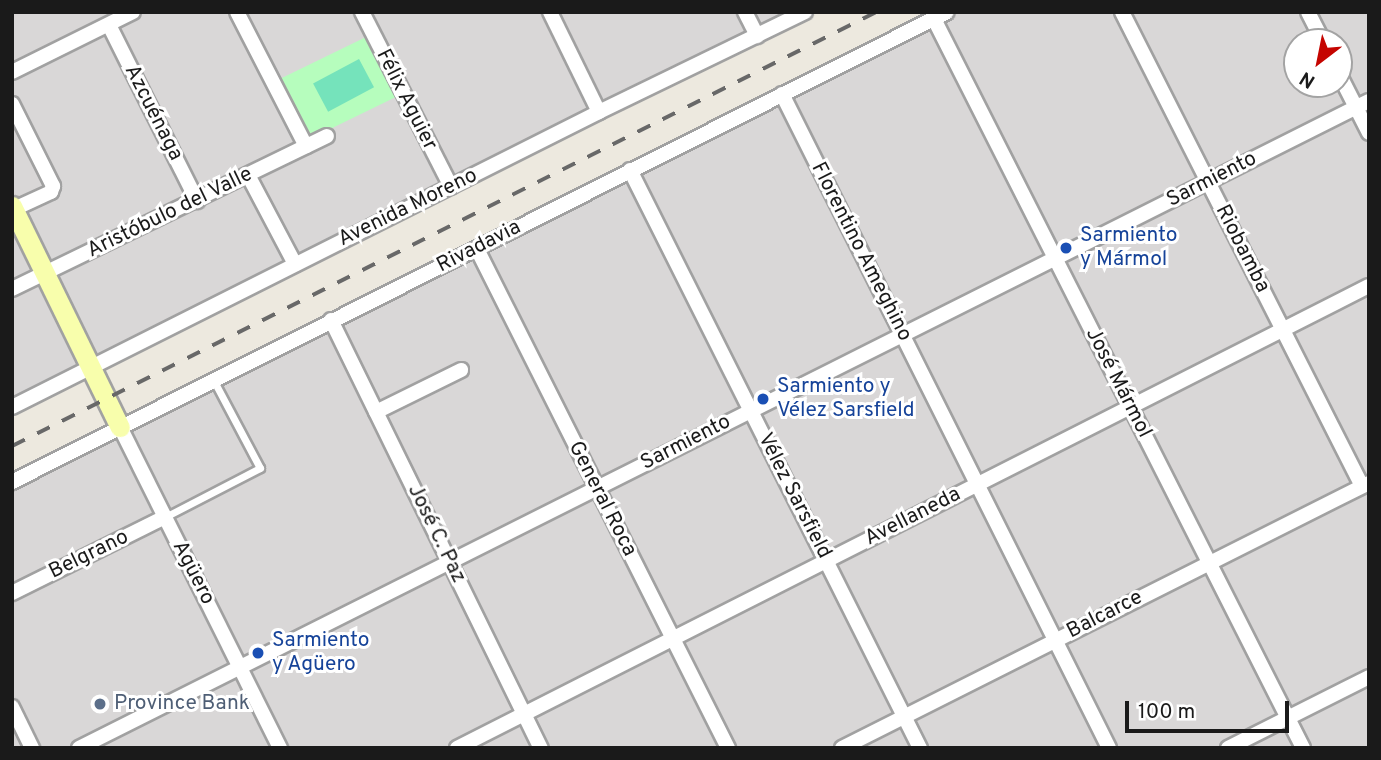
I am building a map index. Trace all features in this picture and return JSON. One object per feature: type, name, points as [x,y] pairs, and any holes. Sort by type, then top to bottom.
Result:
[{"type":"street","points":[[12,72],[133,12]]},
{"type":"street","points":[[237,12],[306,146]]},
{"type":"street","name":"Félix Aguier","points":[[362,12],[451,187]]},
{"type":"street","points":[[550,12],[599,112]]},
{"type":"street","points":[[745,12],[757,36]]},
{"type":"street","name":"Avenida Moreno","points":[[12,407],[599,112],[805,12]]},
{"type":"street","name":"Riobamba","points":[[1122,12],[1283,330],[1366,485]]},
{"type":"street","points":[[1308,12],[1316,28]]},
{"type":"street","name":"Rivadavia","points":[[12,482],[940,15]]},
{"type":"street","name":"José Mármol","points":[[940,15],[1055,258],[1303,748]]},
{"type":"street","name":"Azcuénaga","points":[[109,25],[197,201]]},
{"type":"street","name":"Florentino Ameghino","points":[[782,94],[1109,748]]},
{"type":"street","points":[[12,104],[53,186],[51,192],[13,207]]},
{"type":"street","points":[[1362,104],[1369,132]]},
{"type":"street","name":"Sarmiento","points":[[79,748],[1362,104]]},
{"type":"street","name":"Aristóbulo del Valle","points":[[12,289],[327,136]]},
{"type":"street","name":"Vélez Sarsfield","points":[[630,170],[920,748]]},
{"type":"street","points":[[248,175],[295,264]]},
{"type":"street","name":"Agüero","points":[[13,207],[280,748]]},
{"type":"street","name":"General Roca","points":[[477,249],[727,748]]},
{"type":"street","name":"Avellaneda","points":[[457,748],[1369,286]]},
{"type":"street","name":"José C. Paz","points":[[331,320],[541,748]]},
{"type":"street","points":[[376,412],[461,370]]},
{"type":"street","name":"Balcarce","points":[[842,748],[1366,485]]},
{"type":"street","name":"Belgrano","points":[[12,593],[165,517]]},
{"type":"street","points":[[1228,748],[1369,677]]},
{"type":"street","points":[[12,707],[32,748]]},
{"type":"lane","points":[[165,517],[260,468],[214,380]]},
{"type":"shaded area","points":[[12,12],[805,12],[12,407]]},
{"type":"shaded area","points":[[947,12],[1369,12],[1369,748],[12,748],[12,482]]},
{"type":"green space","points":[[366,37],[395,97],[309,139],[280,79]]},
{"type":"green space","points":[[359,59],[374,87],[328,112],[313,83]]},
{"type":"railway","points":[[12,446],[876,12]]},
{"type":"place","name":"Sarmiento y Mármol","points":[[1066,248]]},
{"type":"place","name":"Sarmiento y Vélez Sarsfield","points":[[763,399]]},
{"type":"place","name":"Sarmiento y Agüero","points":[[258,653]]},
{"type":"place","name":"Province Bank","points":[[100,704]]}]
